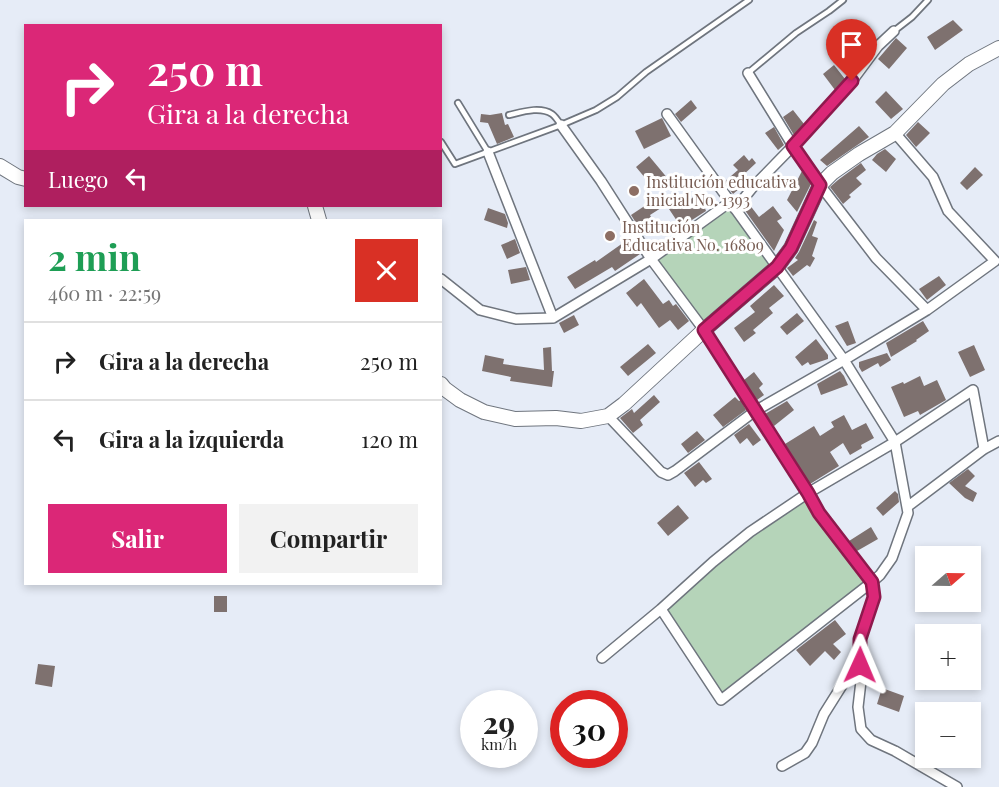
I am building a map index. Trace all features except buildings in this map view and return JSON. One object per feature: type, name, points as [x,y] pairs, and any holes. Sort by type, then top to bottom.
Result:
[{"type":"street","points":[[442,280],[480,310],[516,319],[553,318],[733,206],[793,146],[852,81],[878,46],[894,31]]},
{"type":"street","points":[[442,385],[460,400],[484,412],[515,419],[556,418],[581,421],[608,416],[777,267],[791,248],[820,185],[832,173],[895,133],[943,84],[969,64],[999,48]]},
{"type":"street","points":[[748,73],[820,185],[876,258],[927,310]]},
{"type":"street","points":[[661,609],[721,700],[880,575],[892,558],[908,513],[895,442],[844,360],[667,114]]},
{"type":"street","points":[[561,125],[601,181],[651,259],[704,330],[819,513],[872,582],[874,597],[860,639],[861,681],[858,708],[861,729],[871,740],[895,751],[957,787]]},
{"type":"street","points":[[608,416],[661,472],[668,475],[755,411],[927,310],[997,260],[948,211],[933,177],[895,133]]},
{"type":"street","points":[[488,152],[553,318]]},
{"type":"street","points":[[0,166],[24,178]]},
{"type":"street","points":[[602,658],[750,532],[808,493],[895,442],[973,390],[984,448]]},
{"type":"street","points":[[907,507],[984,448],[999,441]]},
{"type":"street","points":[[782,766],[805,753],[812,743],[824,714],[846,679],[860,650]]},
{"type":"lane","points":[[442,144],[455,164],[596,110],[749,0]]},
{"type":"lane","points":[[748,73],[796,33],[843,0]]},
{"type":"lane","points":[[894,31],[928,0]]},
{"type":"lane","points":[[458,103],[488,152]]},
{"type":"lane","points":[[509,115],[541,110],[552,114],[561,125]]},
{"type":"green space","points":[[730,206],[775,267],[705,328],[655,259]]},
{"type":"green space","points":[[807,497],[868,581],[722,695],[665,609],[754,533],[777,520]]},
{"type":"place","name":"Institución educativa inicial No. 1393","points":[[634,191]]},
{"type":"place","name":"Institución Educativa No. 16809","points":[[610,236]]},
{"type":"route","points":[[852,81],[793,146],[820,185],[791,248],[777,267],[704,330],[819,513],[872,582],[874,597],[860,639],[860,665]]}]
